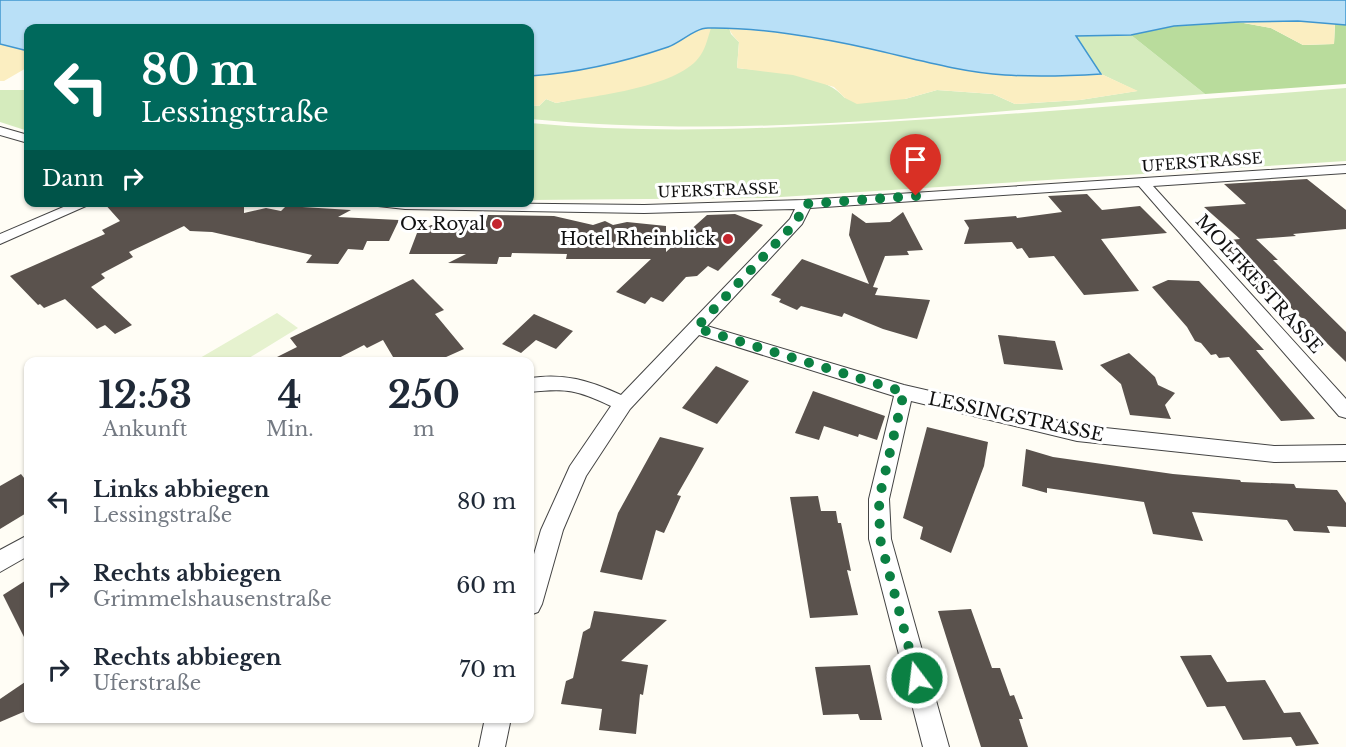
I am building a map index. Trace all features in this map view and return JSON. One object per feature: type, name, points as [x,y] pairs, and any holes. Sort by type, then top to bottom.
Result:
[{"type":"street","points":[[0,131],[24,138]]},
{"type":"street","name":"UFERSTRASSE","points":[[492,207],[645,209],[804,204],[1346,169]]},
{"type":"street","name":"MOLTKESTRASSE","points":[[1142,182],[1337,390],[1346,411]]},
{"type":"street","points":[[534,591],[552,530],[578,472],[623,404],[797,221],[804,204]]},
{"type":"street","points":[[0,239],[76,207]]},
{"type":"street","name":"LESSINGSTRASSE","points":[[696,328],[904,392],[1077,433],[1275,454],[1346,453]]},
{"type":"street","points":[[534,384],[556,381],[579,383],[623,404]]},
{"type":"street","points":[[904,392],[879,499],[880,539],[936,747]]},
{"type":"street","points":[[0,562],[24,547]]},
{"type":"street","points":[[492,747],[497,723]]},
{"type":"green space","points":[[723,9],[731,34],[739,42],[737,68],[795,74],[822,82],[845,98],[905,99],[937,90],[993,94],[1015,104],[1080,100],[1137,91],[1101,74],[1075,36],[1131,35],[1205,94],[952,115],[782,125],[614,125],[534,119],[534,105],[539,106],[546,99],[556,103],[642,86]]},
{"type":"green space","points":[[1238,22],[1271,28],[1303,45],[1334,44],[1335,24],[1346,25],[1346,84],[1205,94],[1131,35],[1174,26]]},
{"type":"green space","points":[[1346,88],[1346,161],[765,198],[534,200],[534,123],[618,128],[707,129],[795,127],[1000,115]]},
{"type":"green space","points":[[0,90],[24,90],[24,130],[0,122]]},
{"type":"green space","points":[[277,313],[298,328],[251,357],[202,357]]},
{"type":"sand","points":[[723,3],[748,13],[761,23],[873,42],[940,59],[1009,70],[1069,66],[1078,52],[1084,50],[1101,74],[1138,91],[1080,100],[1015,104],[993,94],[937,90],[905,99],[857,104],[845,98],[834,87],[793,75],[737,68],[739,42],[729,28],[728,12],[723,9],[714,20],[701,55],[684,70],[668,78],[630,90],[556,103],[546,99],[539,106],[534,105],[534,71],[601,61],[639,51],[691,28],[711,9]]},
{"type":"sand","points":[[1328,19],[1335,24],[1334,44],[1303,45],[1271,28],[1238,22],[1174,26],[1131,35],[1169,20]]},
{"type":"sand","points":[[0,28],[24,28],[24,69],[0,81]]},
{"type":"water","points":[[0,0],[1346,0],[1346,25],[1298,21],[1238,22],[1174,26],[1131,35],[1076,36],[1101,74],[1065,76],[1005,75],[971,71],[811,37],[727,28],[698,30],[668,47],[600,66],[534,76],[534,24],[24,24],[24,50],[0,44]]},
{"type":"building","points":[[1307,179],[1346,210],[1346,229],[1256,239],[1278,260],[1273,260],[1346,332],[1346,362],[1281,298],[1272,298],[1218,241],[1240,239],[1204,207],[1246,204],[1224,184]]},
{"type":"building","points":[[1087,194],[1102,210],[1140,206],[1167,233],[1101,239],[1139,291],[1084,295],[1054,256],[1029,258],[1022,248],[1017,249],[1012,242],[964,244],[969,228],[964,220],[1016,216],[1017,218],[1062,212],[1048,196]]},
{"type":"building","points":[[107,207],[244,207],[244,213],[266,208],[281,211],[285,207],[302,207],[351,210],[338,217],[399,220],[389,241],[367,241],[363,250],[348,249],[338,264],[306,263],[312,255],[212,232],[190,231],[184,226],[129,252],[133,257],[101,274],[105,278],[91,287],[132,325],[115,334],[105,325],[97,329],[65,299],[44,308],[38,305],[10,276],[105,234],[102,230],[120,221]]},
{"type":"building","points":[[903,212],[923,250],[907,251],[909,255],[885,256],[873,287],[878,288],[875,295],[930,300],[917,339],[883,329],[844,313],[842,317],[801,306],[797,310],[779,302],[781,299],[771,295],[802,259],[869,284],[849,235],[852,213],[866,223],[890,222]]},
{"type":"building","points":[[735,214],[763,225],[718,271],[708,266],[697,276],[686,277],[663,302],[651,297],[645,304],[616,292],[651,259],[566,259],[567,254],[512,253],[511,257],[499,257],[497,264],[448,263],[466,254],[409,254],[417,233],[431,225],[485,225],[488,215],[554,216],[593,225],[605,221],[613,225],[627,222],[666,226],[666,252],[707,215]]},
{"type":"building","points":[[413,279],[444,310],[435,314],[464,349],[446,357],[393,357],[383,340],[367,348],[364,345],[341,357],[277,357],[297,347],[290,338]]},
{"type":"building","points":[[1168,280],[1199,281],[1264,350],[1256,350],[1315,419],[1281,421],[1229,357],[1219,358],[1216,354],[1211,355],[1201,343],[1195,341],[1187,327],[1152,287]]},
{"type":"building","points":[[534,314],[573,331],[556,349],[536,340],[521,353],[502,344]]},
{"type":"building","points":[[998,335],[1055,341],[1063,370],[1004,364]]},
{"type":"building","points":[[1129,353],[1155,377],[1158,385],[1175,393],[1165,405],[1171,419],[1130,415],[1121,384],[1100,365]]},
{"type":"building","points":[[716,366],[749,381],[717,424],[682,408]]},
{"type":"building","points":[[813,391],[885,416],[877,440],[859,434],[858,437],[824,426],[819,440],[795,433]]},
{"type":"building","points":[[927,427],[988,442],[984,466],[951,553],[920,539],[923,527],[903,518]]},
{"type":"building","points":[[660,437],[704,448],[677,495],[681,496],[664,533],[656,530],[642,580],[600,572],[618,513]]},
{"type":"building","points":[[1026,449],[1053,457],[1173,474],[1240,480],[1241,482],[1294,484],[1296,488],[1337,490],[1346,503],[1346,527],[1327,526],[1330,533],[1294,531],[1287,520],[1192,512],[1203,541],[1153,534],[1144,502],[1047,488],[1047,493],[1022,486]]},
{"type":"building","points":[[21,474],[24,478],[24,514],[0,529],[0,486]]},
{"type":"building","points":[[818,496],[821,511],[836,511],[838,523],[841,523],[851,571],[847,570],[858,615],[810,618],[790,497]]},
{"type":"building","points":[[24,582],[24,637],[3,595]]},
{"type":"building","points":[[971,609],[992,668],[1000,668],[1010,696],[1014,695],[1023,719],[1019,719],[1028,747],[981,747],[938,611]]},
{"type":"building","points":[[594,611],[667,620],[621,661],[648,665],[643,695],[640,694],[636,734],[599,730],[602,709],[561,704],[566,681],[573,678],[583,632],[590,628]]},
{"type":"building","points":[[1211,655],[1227,682],[1265,680],[1284,713],[1300,712],[1319,744],[1296,746],[1291,737],[1243,740],[1225,706],[1207,707],[1180,656]]},
{"type":"building","points":[[870,665],[882,720],[860,720],[858,714],[823,715],[815,667]]},
{"type":"building","points":[[24,683],[24,712],[0,722],[0,699]]},
{"type":"place","name":"Ox Royal","points":[[497,224]]},
{"type":"place","name":"Hotel Rheinblick","points":[[728,239]]},
{"type":"route","points":[[916,196],[804,204],[797,221],[696,328],[904,392],[879,499],[880,539],[917,678]]}]
